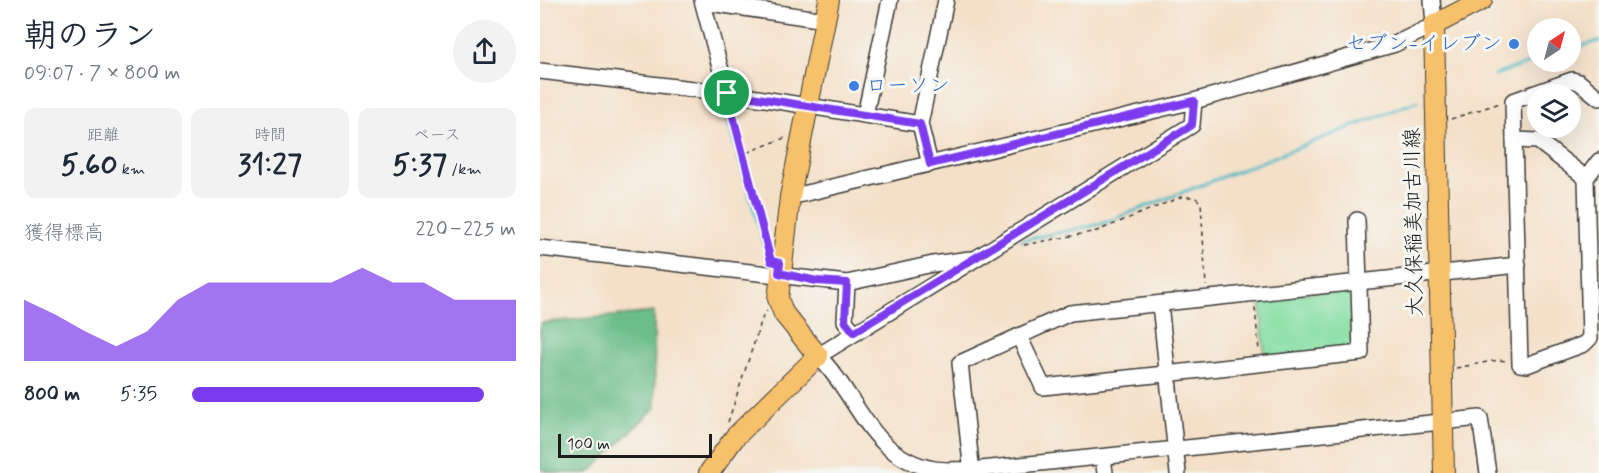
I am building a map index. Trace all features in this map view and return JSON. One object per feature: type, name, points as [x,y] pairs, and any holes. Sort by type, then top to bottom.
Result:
[{"type":"main road","points":[[709,473],[735,437],[818,356],[784,314],[778,299],[779,268],[790,197],[829,0]]},
{"type":"main road","points":[[1434,25],[1482,0]]},
{"type":"main road","name":"大久保稲美加古川線","points":[[1434,25],[1444,473]]},
{"type":"street","points":[[865,115],[890,0]]},
{"type":"street","points":[[930,164],[920,124],[946,0]]},
{"type":"street","points":[[790,197],[1194,101],[1395,44],[1434,25],[1432,0]]},
{"type":"street","points":[[727,93],[703,1],[825,20]]},
{"type":"street","points":[[540,71],[727,93],[920,124]]},
{"type":"street","points":[[1599,98],[1579,82],[1572,80],[1513,101],[1520,364],[1527,365],[1584,344],[1590,338],[1586,178],[1599,161]]},
{"type":"street","points":[[1194,101],[1192,125],[818,356],[833,370],[875,437],[904,457],[934,468],[972,471],[1480,418],[1488,473]]},
{"type":"street","points":[[1514,140],[1538,141],[1586,178]]},
{"type":"street","points":[[1019,336],[1043,387],[1361,353],[1361,283],[1357,220]]},
{"type":"street","points":[[540,248],[779,268],[817,281],[847,283],[933,264],[976,258]]},
{"type":"street","points":[[972,471],[960,363],[1070,313],[1518,266]]},
{"type":"street","points":[[847,283],[845,321],[854,332]]},
{"type":"street","points":[[1160,304],[1178,473]]},
{"type":"street","points":[[1103,457],[1105,473]]},
{"type":"path","points":[[727,93],[771,261],[779,268]]},
{"type":"path","points":[[1436,124],[1507,100],[1513,101]]},
{"type":"path","points":[[743,154],[794,134],[802,134]]},
{"type":"path","points":[[1005,240],[1013,247],[1097,231],[1181,197],[1195,197],[1201,203],[1207,299]]},
{"type":"path","points":[[1253,294],[1260,363]]},
{"type":"path","points":[[735,437],[728,422],[763,316],[778,299]]},
{"type":"path","points":[[1441,370],[1498,360],[1520,364]]},
{"type":"green space","points":[[1353,287],[1356,349],[1265,360],[1260,299]]},
{"type":"green space","points":[[654,312],[655,408],[589,473],[554,473],[540,469],[540,323]]},
{"type":"waterway","points":[[1581,46],[1599,41]]},
{"type":"waterway","points":[[1494,75],[1527,64]]},
{"type":"waterway","points":[[1022,240],[1101,224],[1418,101]]},
{"type":"waterway","points":[[724,108],[771,268]]},
{"type":"place","name":"セブン-イレブン","points":[[1514,44]]},
{"type":"place","name":"ローソン","points":[[854,86]]},
{"type":"route","points":[[727,93],[920,124],[930,164],[1194,101],[1192,125],[854,332],[845,321],[847,283],[817,281],[779,273],[780,263],[771,261],[727,93]]}]
